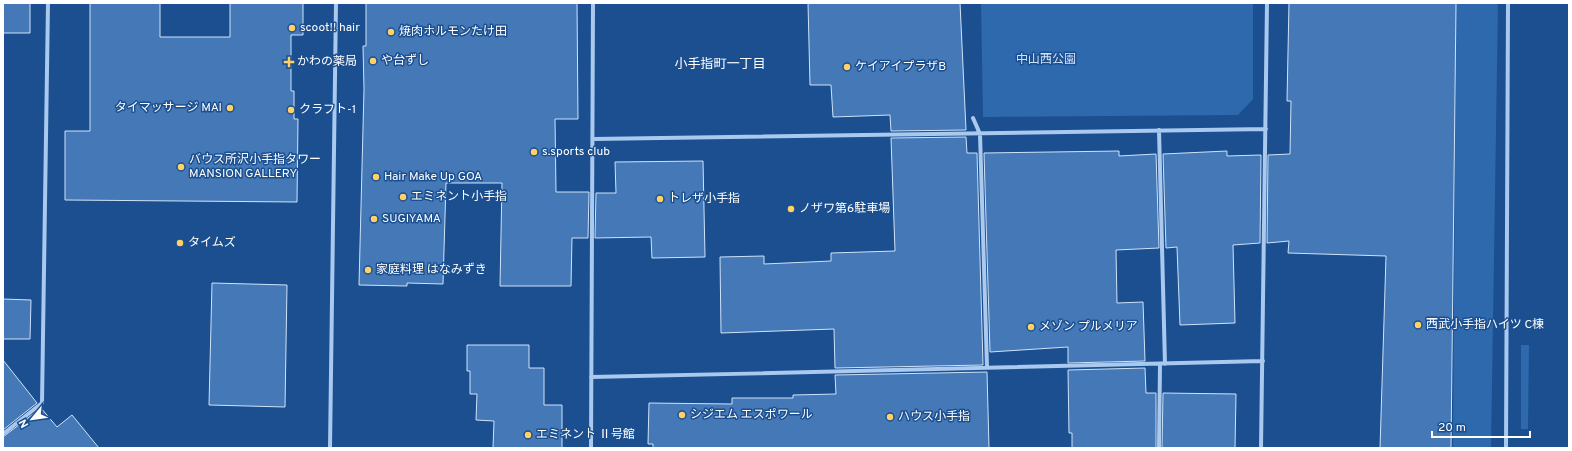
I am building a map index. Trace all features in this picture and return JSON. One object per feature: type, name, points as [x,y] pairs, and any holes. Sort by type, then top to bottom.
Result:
[{"type":"street","points":[[3,434],[42,403],[48,3]]},
{"type":"street","points":[[330,448],[336,3]]},
{"type":"street","points":[[591,448],[593,3]]},
{"type":"street","points":[[1261,448],[1267,3]]},
{"type":"street","points":[[1506,448],[1508,3]]},
{"type":"street","points":[[973,118],[980,134],[987,367]]},
{"type":"street","points":[[593,139],[1266,129]]},
{"type":"street","points":[[1159,130],[1165,364]]},
{"type":"street","points":[[591,377],[987,367],[1160,365],[1262,361]]},
{"type":"street","points":[[1158,448],[1160,365]]},
{"type":"green space","name":"中山西公園","points":[[981,3],[1253,3],[1253,99],[1238,115],[983,117]]},
{"type":"green space","points":[[1456,3],[1498,3],[1491,448],[1453,448]]},
{"type":"green space","points":[[1521,345],[1529,345],[1528,429],[1521,429]]},
{"type":"building","points":[[3,3],[30,3],[30,33],[3,33]]},
{"type":"building","points":[[90,3],[160,3],[160,37],[230,37],[230,3],[303,3],[303,35],[291,35],[291,91],[294,91],[294,119],[298,119],[297,202],[65,200],[65,131],[90,131]]},
{"type":"building","points":[[366,3],[577,3],[578,119],[555,119],[556,192],[589,192],[588,238],[572,238],[571,286],[500,286],[502,183],[446,183],[443,284],[407,283],[407,286],[359,285],[364,89],[363,46],[366,46]]},
{"type":"building","points":[[808,3],[960,3],[966,130],[891,131],[890,115],[833,117],[831,85],[810,85]]},
{"type":"building","points":[[1289,3],[1456,3],[1451,448],[1380,448],[1386,256],[1288,253],[1289,241],[1267,243],[1268,155],[1290,154],[1291,101],[1287,101]]},
{"type":"building","points":[[966,137],[967,153],[977,153],[983,365],[835,368],[834,329],[721,333],[720,257],[764,256],[764,264],[831,261],[831,253],[895,251],[891,138]]},
{"type":"building","points":[[1119,151],[1119,156],[1156,154],[1159,248],[1116,250],[1117,303],[1143,302],[1145,361],[1068,363],[1068,347],[990,352],[984,153]]},
{"type":"building","points":[[1227,151],[1227,156],[1261,155],[1260,243],[1233,245],[1235,323],[1180,325],[1177,247],[1166,248],[1163,154]]},
{"type":"building","name":"トレザ小手指","points":[[703,161],[705,257],[652,258],[651,237],[595,238],[596,193],[616,193],[615,162]]},
{"type":"building","points":[[212,283],[287,285],[285,407],[209,405]]},
{"type":"building","points":[[3,299],[31,300],[30,339],[3,339]]},
{"type":"building","points":[[467,345],[529,345],[529,368],[544,368],[544,405],[562,405],[562,448],[493,448],[494,421],[476,420],[477,394],[470,394],[470,371],[467,371]]},
{"type":"building","points":[[3,360],[37,403],[3,430]]},
{"type":"building","points":[[1145,368],[1146,393],[1156,393],[1156,448],[1072,448],[1072,433],[1069,433],[1068,370]]},
{"type":"building","points":[[987,372],[989,448],[653,448],[653,444],[648,444],[649,403],[732,404],[732,398],[793,398],[793,395],[836,394],[835,375]]},
{"type":"building","points":[[1163,393],[1236,394],[1235,448],[1162,448]]},
{"type":"building","points":[[41,408],[57,427],[72,415],[99,448],[3,448],[3,437]]},
{"type":"place","name":"scoot!! hair","points":[[292,28]]},
{"type":"place","name":"焼肉ホルモンたけ田","points":[[391,32]]},
{"type":"place","name":"や台ずし","points":[[373,61]]},
{"type":"place","name":"かわの薬局","points":[[289,62]]},
{"type":"place","name":"ケイアイプラザB","points":[[847,67]]},
{"type":"place","name":"タイマッサージ MAI","points":[[230,108]]},
{"type":"place","name":"クラフト-1","points":[[291,110]]},
{"type":"place","name":"s.sports club","points":[[534,152]]},
{"type":"place","name":"バウス所沢小手指タワー MANSION GALLERY","points":[[181,167]]},
{"type":"place","name":"Hair Make Up GOA","points":[[376,177]]},
{"type":"place","name":"エミネント小手指","points":[[403,197]]},
{"type":"place","name":"トレザ小手指","points":[[660,199]]},
{"type":"place","name":"ノザワ第6駐車場","points":[[791,209]]},
{"type":"place","name":"SUGIYAMA","points":[[374,219]]},
{"type":"place","name":"タイムズ","points":[[180,243]]},
{"type":"place","name":"家庭料理 はなみずき","points":[[368,270]]},
{"type":"place","name":"西武小手指ハイツ C棟","points":[[1418,325]]},
{"type":"place","name":"メゾン プルメリア","points":[[1031,327]]},
{"type":"place","name":"シジエム エスポワール","points":[[682,415]]},
{"type":"place","name":"ハウス小手指","points":[[890,417]]},
{"type":"place","name":"エミネント Ⅱ号館","points":[[528,435]]},
{"type":"district","name":"小手指町一丁目","points":[[720,65]]}]
